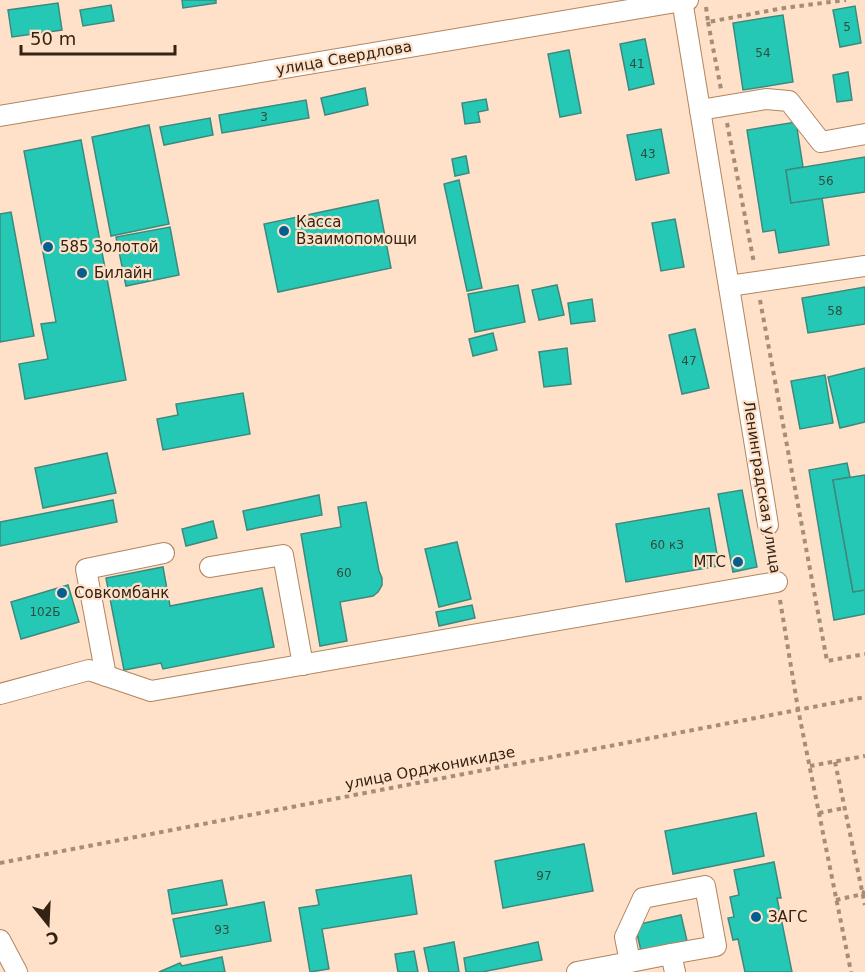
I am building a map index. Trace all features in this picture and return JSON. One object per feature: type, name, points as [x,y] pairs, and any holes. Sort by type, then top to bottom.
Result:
[{"type":"street","name":"Ленинградская улица","points":[[684,0],[768,525]]},
{"type":"street","name":"улица Свердлова","points":[[0,116],[684,0]]},
{"type":"street","points":[[700,110],[766,99],[789,101],[821,142],[865,134]]},
{"type":"street","points":[[729,286],[865,266]]},
{"type":"street","points":[[106,676],[86,569],[164,553]]},
{"type":"street","points":[[210,567],[283,555],[303,665]]},
{"type":"street","points":[[0,694],[89,670],[151,692],[777,582]]},
{"type":"street","points":[[577,972],[630,962],[673,963],[716,946],[705,886],[643,898],[625,938],[630,962]]},
{"type":"street","points":[[0,940],[17,972]]},
{"type":"path","points":[[705,0],[827,661],[865,654]]},
{"type":"path","points":[[708,22],[784,8],[846,0]]},
{"type":"path","name":"Ленинградская улица","points":[[768,525],[798,709],[851,972]]},
{"type":"path","name":"улица Орджоникидзе","points":[[0,863],[865,697]]},
{"type":"path","points":[[809,766],[865,756]]},
{"type":"path","points":[[835,762],[865,905]]},
{"type":"path","points":[[819,813],[844,808]]},
{"type":"path","points":[[863,894],[865,889]]},
{"type":"path","points":[[836,900],[863,894]]},
{"type":"building","points":[[182,0],[216,0],[216,3],[183,8]]},
{"type":"building","points":[[58,3],[62,30],[12,37],[8,10]]},
{"type":"building","points":[[111,5],[114,21],[83,26],[80,10]]},
{"type":"building","points":[[855,6],[861,43],[840,47],[833,10]]},
{"type":"building","points":[[783,15],[793,82],[743,90],[733,23]]},
{"type":"building","points":[[645,39],[654,84],[629,90],[620,44]]},
{"type":"building","points":[[569,50],[581,113],[560,117],[548,54]]},
{"type":"building","points":[[848,72],[852,100],[837,102],[833,75]]},
{"type":"building","points":[[365,88],[368,105],[325,115],[321,98]]},
{"type":"building","points":[[486,99],[488,110],[478,112],[480,122],[465,124],[462,103]]},
{"type":"building","points":[[306,100],[309,118],[222,133],[219,115]]},
{"type":"building","points":[[210,118],[213,135],[164,145],[160,127]]},
{"type":"building","points":[[796,122],[803,167],[786,170],[791,203],[822,198],[829,245],[779,253],[775,230],[763,232],[747,130]]},
{"type":"building","points":[[149,125],[169,224],[111,236],[92,137]]},
{"type":"building","points":[[661,129],[669,173],[636,180],[627,135]]},
{"type":"building","points":[[81,140],[126,380],[25,399],[19,364],[48,359],[41,324],[56,322],[24,151]]},
{"type":"building","points":[[466,156],[469,173],[455,176],[452,159]]},
{"type":"building","points":[[865,157],[865,192],[791,203],[786,170]]},
{"type":"building","points":[[459,180],[482,288],[467,291],[444,184]]},
{"type":"building","points":[[378,200],[391,268],[278,292],[264,224]]},
{"type":"building","points":[[11,212],[34,336],[0,342],[0,214]]},
{"type":"building","points":[[675,219],[684,267],[661,271],[652,223]]},
{"type":"building","points":[[170,227],[179,275],[126,286],[116,237]]},
{"type":"building","points":[[518,285],[525,322],[475,332],[468,294]]},
{"type":"building","points":[[557,285],[564,315],[539,320],[532,290]]},
{"type":"building","points":[[865,287],[865,324],[808,333],[802,298]]},
{"type":"building","points":[[592,299],[595,321],[571,324],[568,303]]},
{"type":"building","points":[[695,329],[709,388],[682,394],[669,335]]},
{"type":"building","points":[[493,333],[497,350],[473,356],[469,339]]},
{"type":"building","points":[[567,348],[571,384],[544,387],[539,352]]},
{"type":"building","points":[[865,368],[865,422],[840,428],[828,377]]},
{"type":"building","points":[[825,375],[833,423],[800,429],[791,381]]},
{"type":"building","points":[[243,393],[250,434],[163,450],[157,419],[178,415],[176,404]]},
{"type":"building","points":[[107,453],[116,493],[43,508],[35,468]]},
{"type":"building","points":[[847,463],[850,477],[833,480],[853,592],[865,590],[865,614],[834,620],[809,470]]},
{"type":"building","points":[[865,475],[865,590],[853,592],[833,480]]},
{"type":"building","points":[[742,490],[757,567],[733,572],[718,494]]},
{"type":"building","points":[[319,495],[322,515],[247,530],[243,511]]},
{"type":"building","points":[[113,500],[117,522],[0,546],[0,522]]},
{"type":"building","points":[[366,502],[382,585],[373,596],[340,602],[347,641],[320,646],[301,534],[341,527],[338,507]]},
{"type":"building","points":[[709,508],[719,566],[626,582],[616,524]]},
{"type":"building","points":[[213,521],[217,538],[186,546],[182,529]]},
{"type":"building","points":[[457,542],[471,599],[439,607],[425,549]]},
{"type":"building","points":[[163,567],[170,606],[262,588],[274,647],[163,669],[161,663],[124,670],[106,578]]},
{"type":"building","points":[[68,585],[79,622],[21,639],[11,602]]},
{"type":"building","points":[[472,605],[475,618],[439,626],[436,612]]},
{"type":"building","points":[[756,813],[764,856],[673,874],[665,831]]},
{"type":"building","points":[[584,844],[593,891],[503,908],[495,861]]},
{"type":"building","name":"ЗАГС","points":[[774,862],[781,898],[777,898],[792,972],[745,972],[738,939],[733,940],[728,918],[734,917],[730,897],[739,895],[734,870]]},
{"type":"building","points":[[411,875],[417,914],[322,929],[329,969],[310,972],[299,908],[319,905],[316,890]]},
{"type":"building","points":[[222,880],[227,905],[172,914],[168,890]]},
{"type":"building","points":[[264,902],[271,941],[181,957],[173,919]]},
{"type":"building","points":[[681,915],[687,941],[641,951],[635,925]]},
{"type":"building","points":[[454,942],[459,972],[429,972],[424,948]]},
{"type":"building","points":[[538,942],[542,960],[482,972],[466,972],[464,958]]},
{"type":"building","points":[[414,951],[418,972],[398,972],[395,954]]},
{"type":"building","points":[[222,957],[225,972],[159,972],[180,963],[182,966]]},
{"type":"place","name":"Касса Взаимопомощи","points":[[284,231]]},
{"type":"place","name":"585 Золотой","points":[[48,247]]},
{"type":"place","name":"Билайн","points":[[82,273]]},
{"type":"place","name":"МТС","points":[[738,562]]},
{"type":"place","name":"Совкомбанк","points":[[62,593]]},
{"type":"place","name":"ЗАГС","points":[[756,917]]}]
